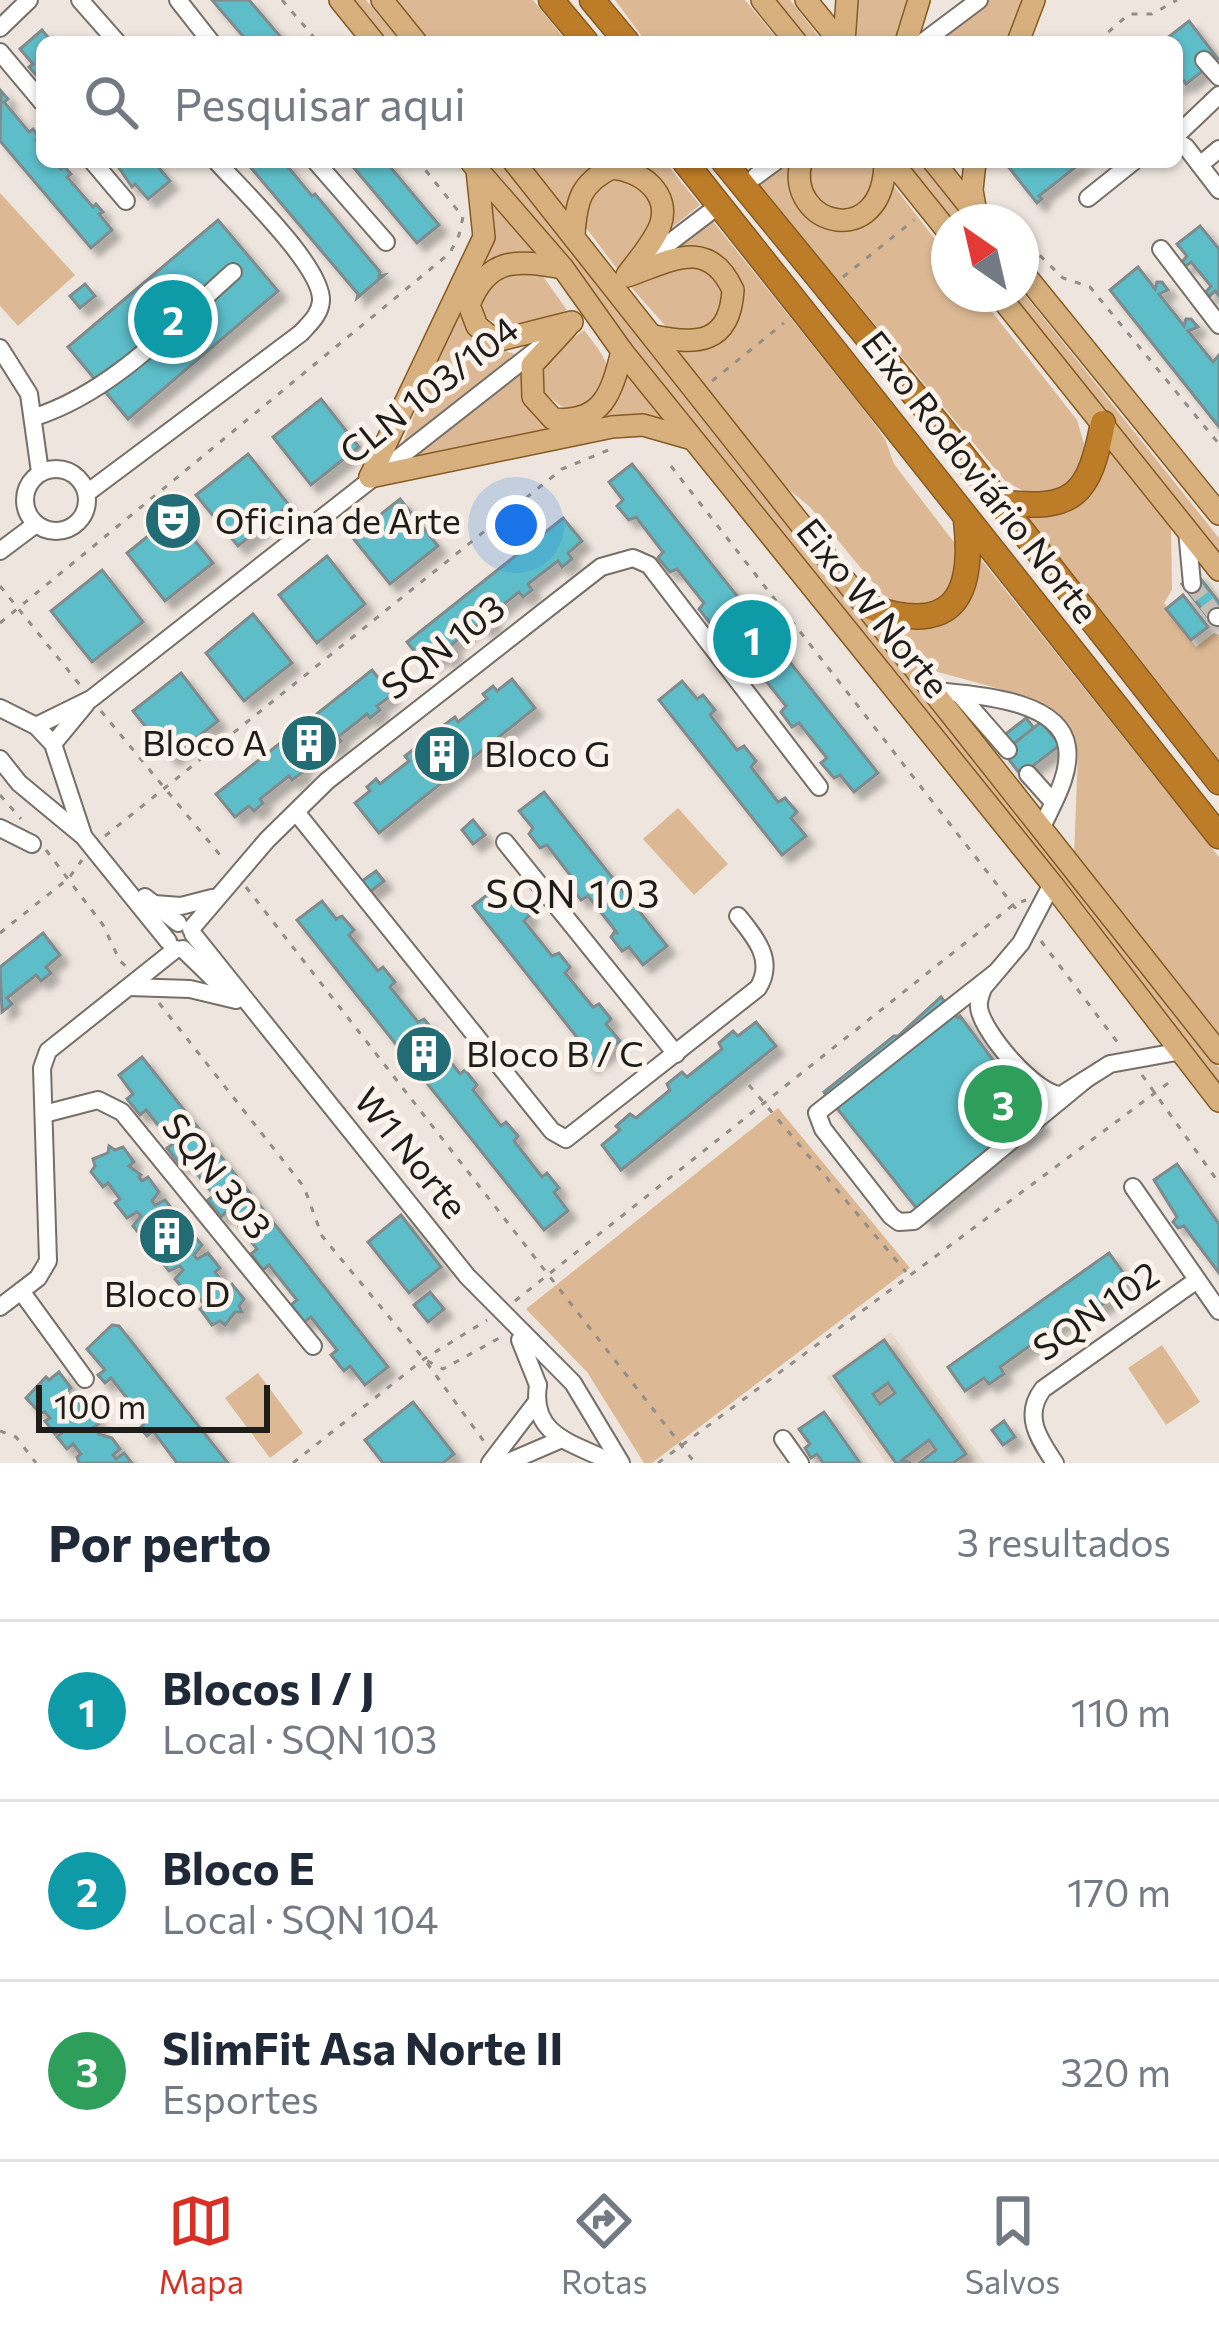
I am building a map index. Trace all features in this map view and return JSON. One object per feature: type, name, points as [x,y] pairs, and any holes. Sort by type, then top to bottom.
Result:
[{"type":"highway","points":[[551,0],[581,36]]},
{"type":"highway","points":[[592,0],[621,36]]},
{"type":"highway","name":"Eixo Rodoviário Norte","points":[[690,168],[1219,836]]},
{"type":"highway","name":"Eixo Rodoviário Norte","points":[[729,168],[1219,782]]},
{"type":"highway","points":[[1000,502],[1049,506],[1075,495],[1095,465],[1103,423]]},
{"type":"highway","points":[[869,607],[893,615],[931,618],[951,607],[968,571],[966,518]]},
{"type":"main road","points":[[340,0],[369,36]]},
{"type":"main road","points":[[382,0],[411,36]]},
{"type":"main road","points":[[762,0],[791,36]]},
{"type":"main road","points":[[806,0],[837,36]]},
{"type":"main road","points":[[843,36],[847,0]]},
{"type":"main road","points":[[908,36],[919,0]]},
{"type":"main road","points":[[1020,36],[1034,0]]},
{"type":"main road","points":[[370,477],[484,237],[474,168]]},
{"type":"main road","name":"Eixo W Norte","points":[[476,168],[563,268],[622,352],[1219,1100]]},
{"type":"main road","name":"Eixo W Norte","points":[[519,168],[1219,1053]]},
{"type":"main road","points":[[574,235],[575,205],[589,180],[611,168],[642,176],[662,203],[661,222],[623,279]]},
{"type":"main road","points":[[799,168],[802,192],[816,211],[842,221],[854,220],[874,206],[888,168]]},
{"type":"main road","points":[[894,168],[931,212]]},
{"type":"main road","points":[[939,168],[968,204]]},
{"type":"main road","points":[[974,168],[976,204]]},
{"type":"main road","points":[[623,279],[674,259],[705,258],[716,262],[733,290],[730,314],[713,335],[686,343],[654,336]]},
{"type":"main road","points":[[563,268],[517,261],[501,266],[482,280],[469,305],[477,326],[496,340],[577,318]]},
{"type":"main road","points":[[1039,292],[1219,514]]},
{"type":"main road","points":[[1013,312],[1219,570]]},
{"type":"main road","points":[[577,318],[532,365],[533,397],[553,419],[571,419],[602,404],[611,394],[622,352]]},
{"type":"main road","points":[[370,477],[612,427],[643,425],[696,440]]},
{"type":"street","points":[[0,28],[29,0]]},
{"type":"street","points":[[80,0],[112,36]]},
{"type":"street","points":[[178,0],[206,36]]},
{"type":"street","points":[[931,36],[979,0]]},
{"type":"street","points":[[0,52],[36,95]]},
{"type":"street","points":[[1204,60],[1219,77]]},
{"type":"street","points":[[1183,133],[1219,94]]},
{"type":"street","points":[[1183,144],[1219,190]]},
{"type":"street","points":[[1200,165],[1219,149]]},
{"type":"street","points":[[98,168],[126,201]]},
{"type":"street","points":[[87,493],[301,333],[321,306],[321,295],[307,266],[223,168]]},
{"type":"street","points":[[321,168],[386,242]]},
{"type":"street","points":[[756,176],[767,168]]},
{"type":"street","points":[[1088,198],[1126,168]]},
{"type":"street","points":[[623,279],[710,212]]},
{"type":"street","points":[[1161,248],[1219,325]]},
{"type":"street","points":[[34,417],[84,397],[133,361],[233,272]]},
{"type":"street","name":"CLN 103/104","points":[[53,744],[91,699],[577,318]]},
{"type":"street","points":[[0,348],[19,373],[34,417],[40,472]]},
{"type":"street","points":[[49,469],[77,476],[87,493],[84,513],[70,527],[51,531],[28,514],[24,496],[27,486],[49,469]]},
{"type":"street","points":[[0,551],[36,524]]},
{"type":"street","points":[[1187,529],[1192,584]]},
{"type":"street","name":"SQN 103","points":[[180,935],[327,781],[572,587],[601,567],[633,558],[650,565],[819,787]]},
{"type":"street","points":[[936,692],[1021,704],[1055,722],[1068,751],[1042,827]]},
{"type":"street","points":[[961,695],[1008,750]]},
{"type":"street","name":"CLN 103/104","points":[[0,732],[91,699]]},
{"type":"street","points":[[0,708],[53,744]]},
{"type":"street","name":"W1 Norte","points":[[53,744],[88,841]]},
{"type":"street","name":"W1 Norte","points":[[0,759],[12,777],[88,841],[259,1016],[467,1276],[560,1374]]},
{"type":"street","points":[[27,788],[45,784],[60,767]]},
{"type":"street","points":[[1028,774],[1053,802]]},
{"type":"street","points":[[296,812],[560,1137],[573,1136],[742,1003],[766,976],[756,938],[738,916]]},
{"type":"street","points":[[0,828],[35,842]]},
{"type":"street","points":[[505,842],[676,1054]]},
{"type":"street","name":"SQN 103","points":[[180,935],[237,875]]},
{"type":"street","name":"W1 Norte","points":[[120,878],[154,904],[236,1000],[259,1016]]},
{"type":"street","points":[[1051,887],[1031,928],[983,988],[979,1010],[1041,1090],[1052,1095],[1085,1080]]},
{"type":"street","points":[[154,904],[181,906],[212,898]]},
{"type":"street","points":[[0,1307],[38,1277],[48,1261],[42,1068],[48,1051],[131,986],[180,935]]},
{"type":"street","points":[[995,973],[818,1113],[824,1130],[898,1222],[914,1221],[1110,1064],[1129,1058],[1188,1058]]},
{"type":"street","points":[[131,986],[190,989],[236,1000]]},
{"type":"street","name":"SQN 303","points":[[44,1114],[98,1100],[122,1112],[314,1346]]},
{"type":"street","name":"SQN 102","points":[[1132,1187],[1219,1311]]},
{"type":"street","name":"SQN 102","points":[[1055,1463],[1031,1415],[1033,1402],[1043,1389],[1198,1280]]},
{"type":"street","points":[[21,1291],[85,1379]]},
{"type":"street","name":"W1 Norte","points":[[516,1328],[538,1385]]},
{"type":"street","points":[[497,1461],[535,1404],[538,1385],[560,1374],[573,1384],[593,1415],[617,1463]]},
{"type":"street","points":[[535,1404],[546,1428],[617,1463]]},
{"type":"street","points":[[497,1461],[588,1435],[593,1415]]},
{"type":"street","points":[[783,1438],[800,1463]]},
{"type":"path","points":[[283,0],[313,36]]},
{"type":"path","points":[[1104,36],[1129,14],[1152,14],[1177,0]]},
{"type":"path","points":[[0,622],[450,253],[463,217],[424,168]]},
{"type":"path","points":[[843,277],[915,218]]},
{"type":"path","points":[[1039,255],[1063,278],[1090,287],[1219,444]]},
{"type":"path","points":[[711,382],[785,322]]},
{"type":"path","points":[[0,933],[69,878],[88,841],[166,788],[562,469],[625,443]]},
{"type":"path","points":[[670,466],[1031,928],[1219,1183]]},
{"type":"path","points":[[0,586],[237,875],[695,1463]]},
{"type":"path","points":[[0,795],[25,824]]},
{"type":"path","points":[[35,842],[103,925],[131,986],[304,1187],[322,1236],[424,1359],[497,1461]]},
{"type":"path","points":[[293,1463],[424,1359],[501,1312],[1013,905],[1051,887]]},
{"type":"path","points":[[658,1463],[1155,1091],[1188,1058]]},
{"type":"path","points":[[749,1085],[908,1275]]},
{"type":"path","points":[[424,1359],[442,1369],[516,1328]]},
{"type":"path","points":[[0,1431],[16,1437],[37,1463]]},
{"type":"shaded area","points":[[352,0],[366,0],[396,36],[382,36]]},
{"type":"shaded area","points":[[389,0],[533,0],[562,36],[419,36]]},
{"type":"shaded area","points":[[615,0],[745,0],[775,36],[642,36]]},
{"type":"shaded area","points":[[776,0],[790,0],[818,36],[805,36]]},
{"type":"shaded area","points":[[850,0],[911,0],[898,36],[857,36]]},
{"type":"shaded area","points":[[987,0],[1024,0],[1010,36],[941,36]]},
{"type":"shaded area","points":[[490,168],[505,168],[1219,1068],[1219,1088]]},
{"type":"shaded area","points":[[528,168],[611,168],[569,215]]},
{"type":"shaded area","points":[[622,168],[670,168],[700,205],[661,236],[666,211]]},
{"type":"shaded area","points":[[776,168],[796,168],[830,224],[890,181],[931,234],[931,312],[992,312],[1077,420],[1085,447],[1083,465],[1074,479],[1056,491],[1032,495],[1006,482],[757,183]]},
{"type":"shaded area","points":[[804,168],[875,168],[865,202],[844,213],[818,206]]},
{"type":"shaded area","points":[[911,168],[924,168],[953,204],[939,204]]},
{"type":"shaded area","points":[[618,175],[649,191],[653,220],[617,269],[584,225],[585,195]]},
{"type":"shaded area","points":[[486,191],[542,262],[534,258],[469,296],[497,349],[515,354],[403,442],[467,288]]},
{"type":"shaded area","points":[[0,193],[75,275],[18,326],[0,306]]},
{"type":"shaded area","points":[[711,219],[862,407],[885,439],[894,464],[960,550],[961,570],[938,605],[890,603],[810,507],[776,479],[670,344],[701,345],[735,287],[672,251]]},
{"type":"shaded area","points":[[685,261],[711,271],[724,295],[717,318],[702,331],[670,331],[629,285]]},
{"type":"shaded area","points":[[517,271],[542,275],[567,310],[513,332],[483,316],[478,309],[486,286]]},
{"type":"shaded area","points":[[1025,312],[1039,312],[1219,538],[1219,556]]},
{"type":"shaded area","points":[[584,330],[602,355],[608,374],[601,391],[576,411],[541,391],[540,363]]},
{"type":"shaded area","points":[[531,361],[537,410],[601,415],[620,397],[622,363],[672,424],[626,415],[409,458]]},
{"type":"shaded area","points":[[1102,439],[1171,524],[1172,590],[1164,603],[1196,647],[1214,633],[1219,635],[1219,766],[1015,507],[1056,509]]},
{"type":"shaded area","points":[[979,557],[1219,857],[1219,1049],[1074,854],[1078,754],[1040,704],[931,670],[890,624],[907,629],[937,625],[970,596]]},
{"type":"shaded area","points":[[678,808],[728,864],[694,895],[643,839]]},
{"type":"shaded area","points":[[778,1108],[910,1268],[652,1463],[644,1463],[587,1372],[526,1309]]},
{"type":"shaded area","points":[[891,1332],[985,1463],[886,1463],[826,1377]]},
{"type":"shaded area","points":[[1162,1345],[1200,1402],[1166,1425],[1128,1368]]},
{"type":"shaded area","points":[[258,1373],[303,1433],[270,1458],[225,1398]]},
{"type":"building","points":[[212,0],[249,0],[280,36],[243,36]]},
{"type":"building","points":[[1189,21],[1218,59],[1186,84],[1183,36],[1170,36]]},
{"type":"building","points":[[42,30],[47,36],[36,36],[36,75],[29,67],[33,64],[20,49]]},
{"type":"building","points":[[1,91],[8,99],[4,102],[29,132],[36,133],[36,168],[66,168],[71,174],[67,177],[103,212],[99,214],[112,230],[91,248],[0,141]]},
{"type":"building","points":[[119,168],[159,168],[170,181],[148,199],[135,184],[132,187]]},
{"type":"building","points":[[251,168],[289,168],[379,276],[384,275],[357,298]]},
{"type":"building","points":[[354,168],[391,168],[439,225],[417,243]]},
{"type":"building","points":[[1009,168],[1074,168],[1039,196],[1042,199],[1037,203]]},
{"type":"building","points":[[218,220],[278,291],[128,419],[68,347]]},
{"type":"building","points":[[1200,226],[1219,249],[1219,296],[1215,291],[1210,296],[1205,293],[1211,286],[1191,262],[1181,263],[1187,256],[1177,244]]},
{"type":"building","points":[[1138,267],[1155,289],[1162,282],[1168,290],[1159,294],[1184,326],[1191,319],[1198,327],[1188,331],[1213,362],[1219,355],[1219,427],[1110,290]]},
{"type":"building","points":[[85,284],[95,296],[80,308],[70,296]]},
{"type":"building","points":[[321,399],[359,447],[311,485],[273,437]]},
{"type":"building","points":[[248,454],[289,505],[238,546],[196,495]]},
{"type":"building","points":[[632,464],[878,773],[854,792],[821,763],[827,758],[799,723],[792,727],[781,712],[786,706],[759,672],[752,675],[740,661],[745,655],[717,619],[710,623],[699,609],[704,603],[677,569],[670,572],[658,558],[663,552],[636,517],[629,520],[617,506],[623,500],[609,482]]},
{"type":"building","points":[[400,499],[438,546],[390,584],[352,537]]},
{"type":"building","points":[[174,515],[213,563],[165,601],[127,553]]},
{"type":"building","points":[[563,518],[582,541],[568,553],[572,559],[562,567],[558,561],[528,584],[532,590],[523,597],[519,592],[490,615],[494,621],[484,629],[479,623],[450,646],[455,652],[445,659],[441,654],[426,666],[407,642]]},
{"type":"building","points":[[327,556],[365,604],[317,643],[279,595]]},
{"type":"building","points":[[102,570],[143,622],[92,662],[51,611]]},
{"type":"building","points":[[1196,573],[1219,602],[1219,616],[1212,622],[1182,584]]},
{"type":"building","points":[[1183,595],[1208,627],[1191,640],[1166,609]]},
{"type":"building","points":[[253,614],[292,663],[244,701],[206,653]]},
{"type":"building","name":"Bloco A","points":[[372,670],[392,695],[377,706],[380,710],[370,718],[367,714],[338,737],[341,741],[331,749],[328,745],[300,768],[303,772],[292,780],[289,776],[260,799],[263,803],[254,811],[249,806],[235,817],[216,794]]},
{"type":"building","points":[[181,673],[218,721],[171,758],[133,711]]},
{"type":"building","name":"Bloco G","points":[[512,679],[535,708],[379,833],[355,803],[370,791],[367,787],[376,779],[380,784],[409,761],[405,756],[415,748],[419,753],[448,730],[444,725],[455,717],[458,722],[487,699],[483,694],[493,686],[497,691]]},
{"type":"building","points":[[682,681],[697,699],[703,695],[715,710],[710,715],[737,750],[744,746],[756,761],[751,767],[778,802],[785,798],[797,812],[791,818],[806,836],[782,855],[659,700]]},
{"type":"building","points":[[1026,718],[1034,728],[1010,747],[1002,737]]},
{"type":"building","points":[[1041,722],[1060,745],[1021,775],[1003,752]]},
{"type":"building","points":[[544,792],[667,946],[643,965],[629,947],[622,951],[611,937],[615,931],[618,934],[588,896],[581,900],[570,885],[574,880],[547,845],[540,848],[529,834],[533,828],[519,811]]},
{"type":"building","points":[[473,820],[485,835],[473,844],[462,830]]},
{"type":"building","points":[[376,871],[384,881],[370,892],[362,881]]},
{"type":"building","points":[[497,887],[511,904],[518,901],[530,915],[524,921],[552,956],[559,953],[570,967],[565,973],[593,1007],[599,1004],[611,1019],[606,1024],[620,1041],[590,1065],[575,1046],[580,1041],[473,906]]},
{"type":"building","name":"Bloco B / C","points":[[322,901],[336,919],[342,916],[354,930],[349,935],[378,971],[383,967],[395,982],[390,987],[418,1022],[424,1019],[436,1033],[432,1038],[460,1074],[465,1070],[477,1085],[473,1090],[501,1126],[506,1122],[518,1136],[514,1141],[542,1177],[547,1173],[559,1188],[554,1192],[568,1211],[544,1230],[297,920]]},
{"type":"building","points":[[43,933],[60,955],[46,967],[51,973],[41,981],[36,975],[7,998],[12,1004],[2,1012],[0,967]]},
{"type":"building","points":[[941,997],[1042,1125],[925,1219],[824,1092]]},
{"type":"building","points":[[756,1022],[776,1046],[621,1170],[602,1145],[620,1130],[616,1126],[630,1114],[636,1118],[670,1090],[667,1084],[682,1072],[687,1077],[722,1049],[719,1043],[733,1031],[738,1036]]},
{"type":"building","points":[[142,1057],[388,1367],[365,1385],[350,1366],[344,1371],[331,1355],[337,1350],[311,1317],[304,1322],[291,1305],[297,1300],[269,1265],[263,1270],[251,1254],[257,1249],[227,1211],[221,1217],[208,1200],[214,1195],[186,1160],[180,1165],[167,1148],[173,1144],[146,1110],[140,1115],[127,1099],[133,1094],[119,1075]]},
{"type":"building","name":"Bloco D","points":[[109,1146],[123,1147],[134,1162],[129,1166],[142,1181],[148,1177],[159,1192],[152,1201],[155,1205],[165,1200],[177,1215],[172,1219],[175,1223],[202,1245],[194,1255],[197,1259],[208,1253],[227,1288],[232,1284],[244,1299],[239,1306],[242,1312],[235,1312],[225,1325],[220,1321],[212,1325],[200,1309],[205,1305],[175,1279],[183,1270],[180,1266],[169,1271],[157,1256],[162,1252],[153,1240],[145,1241],[133,1226],[141,1216],[137,1212],[127,1218],[108,1183],[103,1187],[91,1172],[93,1159],[108,1153]]},
{"type":"building","points":[[1177,1164],[1219,1224],[1219,1273],[1184,1226],[1178,1228],[1173,1222],[1177,1217],[1154,1180]]},
{"type":"building","points":[[401,1215],[441,1267],[409,1293],[368,1242]]},
{"type":"building","points":[[1109,1253],[1127,1278],[1107,1292],[1112,1298],[1096,1309],[1092,1302],[1053,1329],[1058,1335],[1043,1346],[1038,1340],[1000,1367],[1004,1374],[989,1384],[984,1378],[965,1391],[948,1367]]},
{"type":"building","points":[[430,1292],[444,1309],[428,1322],[414,1305]]},
{"type":"building","points":[[112,1325],[119,1326],[228,1463],[177,1463],[153,1431],[147,1436],[140,1428],[146,1422],[111,1378],[105,1383],[98,1375],[105,1370],[87,1349]]},
{"type":"building","points":[[884,1340],[966,1454],[953,1463],[919,1463],[936,1450],[929,1440],[902,1460],[911,1463],[896,1463],[834,1376]],"holes":[[[888,1383],[895,1393],[880,1404],[873,1394]]]},
{"type":"building","points":[[59,1372],[71,1388],[67,1391],[71,1397],[78,1395],[88,1407],[84,1416],[90,1411],[100,1423],[94,1427],[99,1434],[112,1438],[120,1449],[113,1455],[116,1459],[124,1453],[132,1463],[79,1463],[81,1454],[73,1444],[67,1449],[57,1437],[61,1429],[55,1434],[45,1421],[50,1418],[26,1398],[46,1377],[49,1380]]},
{"type":"building","points":[[413,1402],[454,1454],[443,1463],[383,1463],[365,1440]]},
{"type":"building","points":[[824,1412],[860,1463],[823,1463],[817,1454],[811,1458],[805,1448],[810,1444],[799,1429]]},
{"type":"building","points":[[1004,1421],[1015,1437],[1003,1445],[992,1430]]},
{"type":"tunnel","points":[[1192,584],[1217,617]]},
{"type":"place","name":"Bloco E","points":[[173,319]]},
{"type":"place","name":"Oficina de Arte","points":[[173,521]]},
{"type":"place","name":"Blocos I / J","points":[[752,639]]},
{"type":"place","name":"Bloco A","points":[[309,743]]},
{"type":"place","name":"Bloco G","points":[[442,754]]},
{"type":"place","name":"Bloco B / C","points":[[424,1054]]},
{"type":"place","name":"SlimFit Asa Norte II","points":[[1003,1104]]},
{"type":"place","name":"Bloco D","points":[[167,1236]]},
{"type":"district","name":"SQN 103","points":[[574,894]]}]
